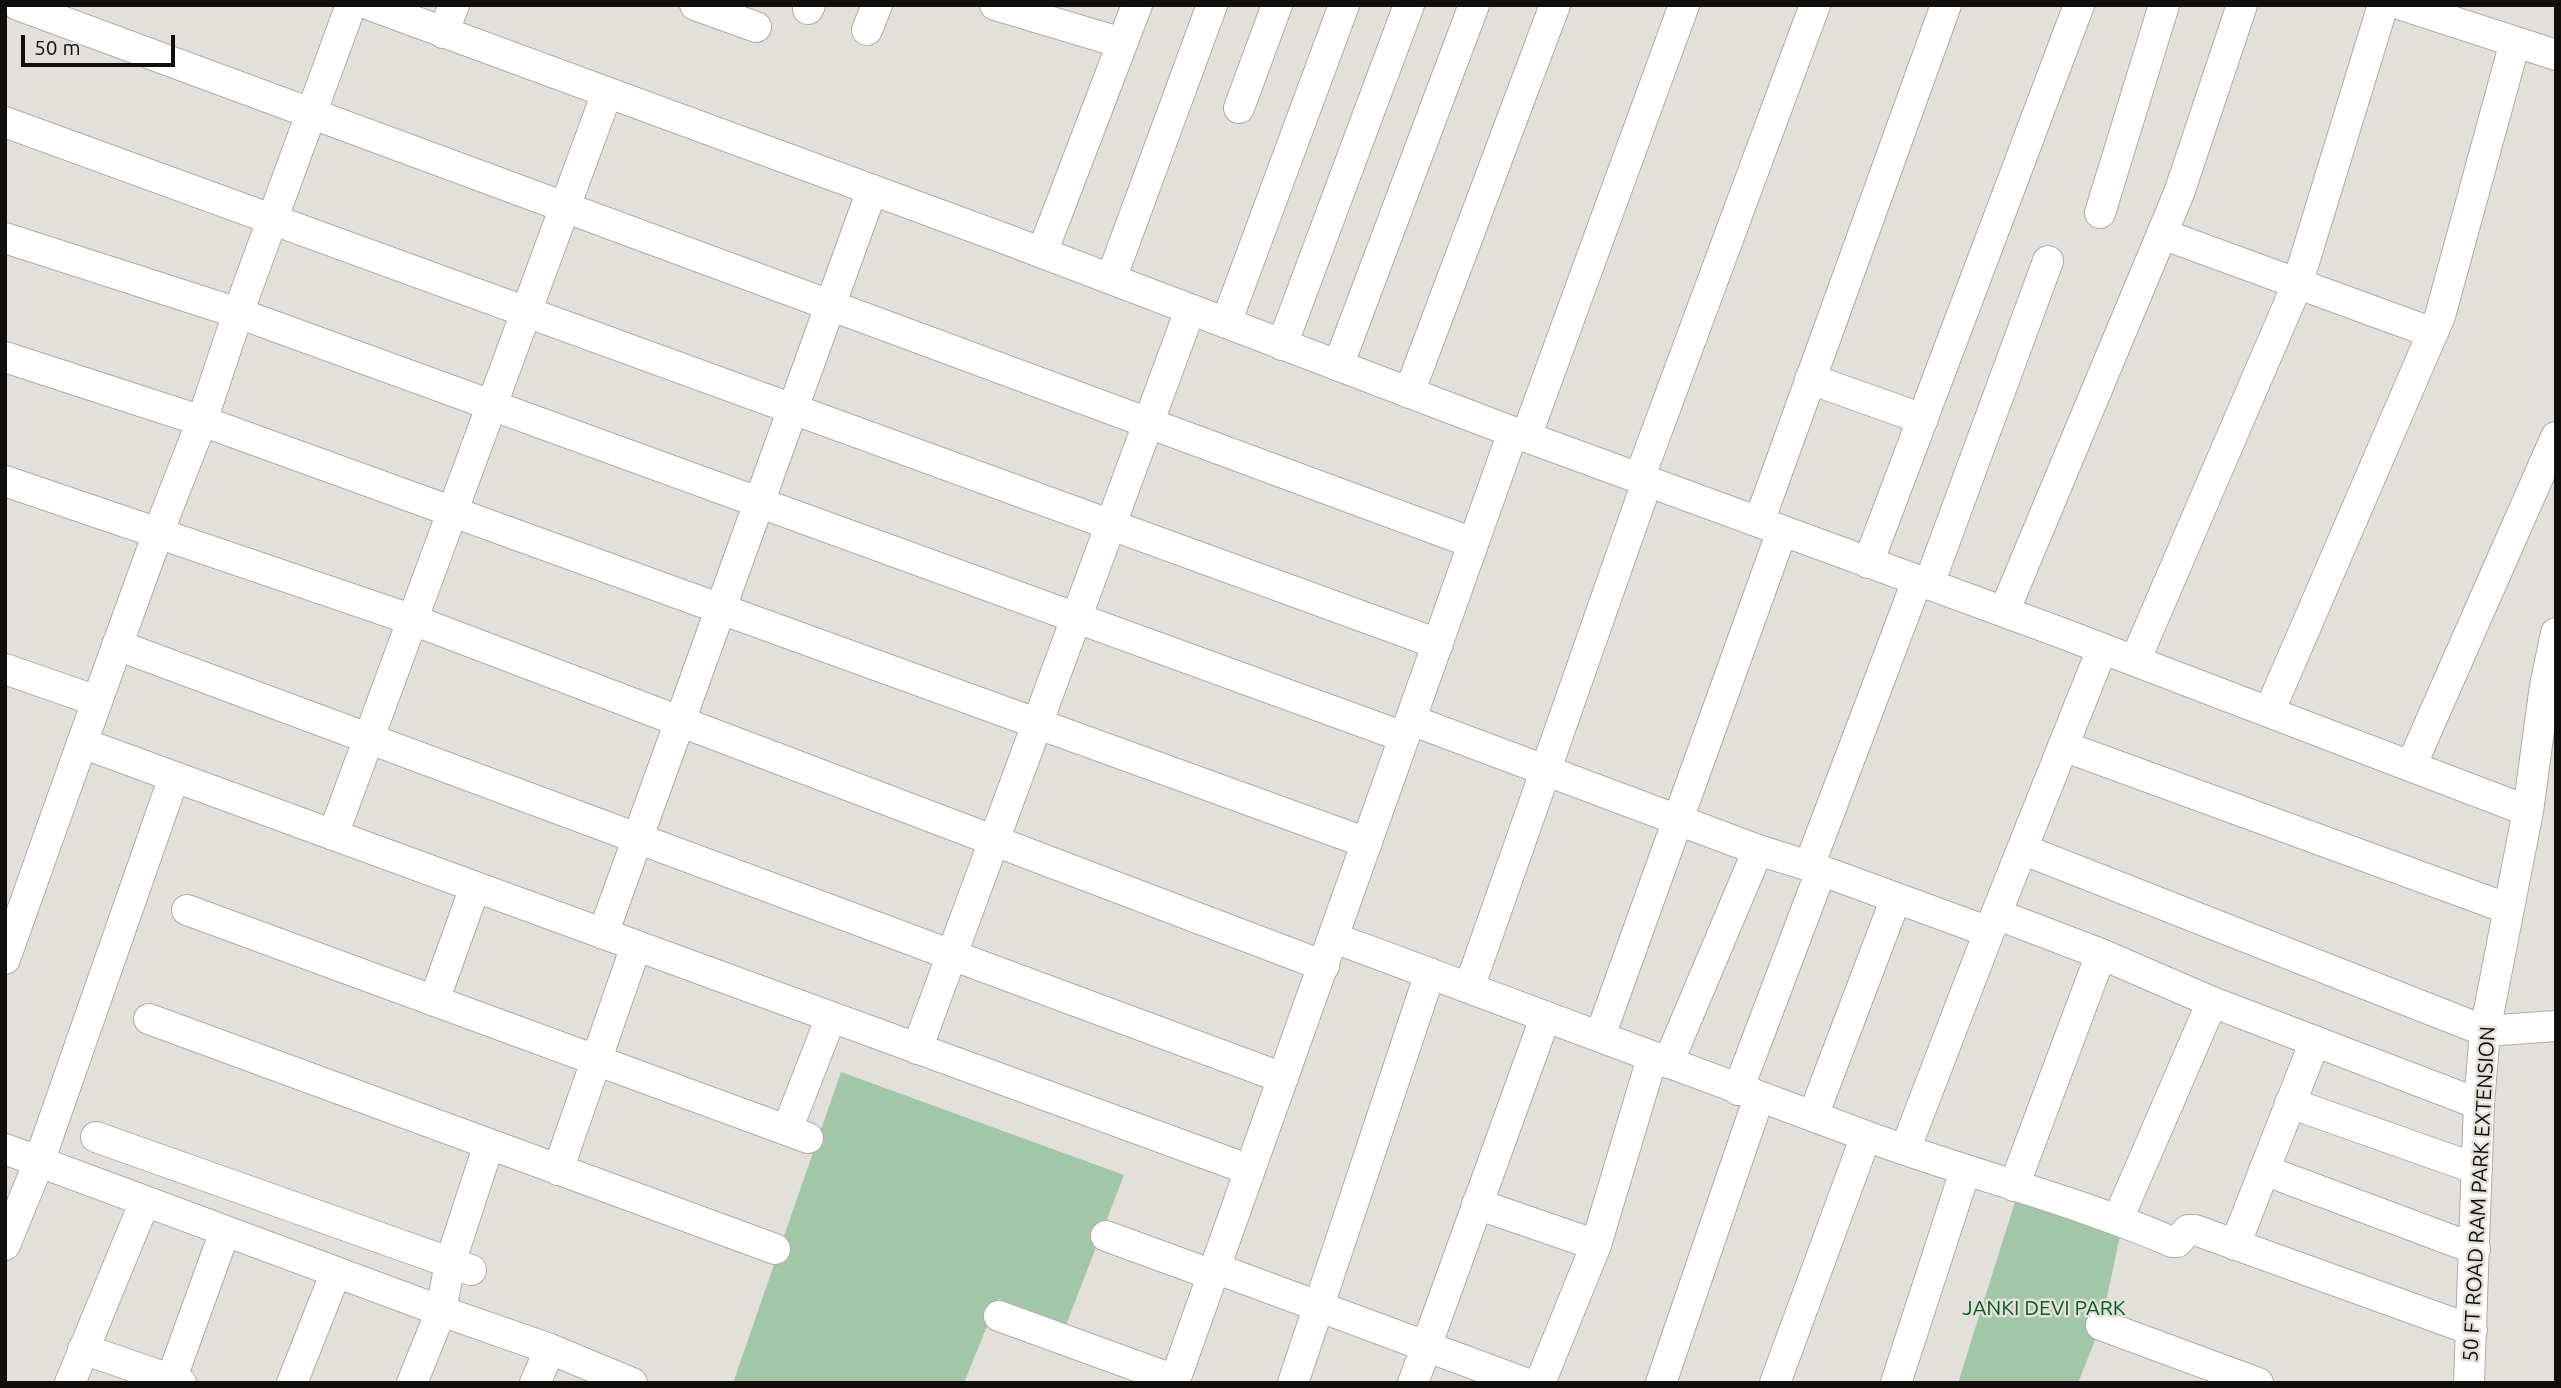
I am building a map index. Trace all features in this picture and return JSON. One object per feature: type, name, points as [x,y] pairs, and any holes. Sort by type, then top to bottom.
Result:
[{"type":"street","points":[[18,5],[1474,543]]},
{"type":"street","points":[[5,959],[351,5]]},
{"type":"street","points":[[370,5],[1042,253],[1520,435],[2004,612],[2528,811]]},
{"type":"street","points":[[443,33],[454,5]]},
{"type":"street","points":[[695,5],[756,27]]},
{"type":"street","points":[[1042,253],[1137,5]]},
{"type":"street","points":[[1111,279],[1212,5]]},
{"type":"street","points":[[1239,108],[1277,5]]},
{"type":"street","points":[[1226,323],[1344,5]]},
{"type":"street","points":[[1282,345],[1409,5]]},
{"type":"street","points":[[1338,366],[1474,5]]},
{"type":"street","points":[[1409,393],[1555,5]]},
{"type":"street","points":[[999,1316],[1174,1381],[1474,543],[1520,435],[1684,5]]},
{"type":"street","points":[[1469,988],[1643,480],[1815,5]]},
{"type":"street","points":[[1600,1036],[1677,817],[1770,527],[1811,379],[1946,5]]},
{"type":"street","points":[[1868,563],[2079,5]]},
{"type":"street","points":[[2100,213],[2164,5]]},
{"type":"street","points":[[2004,612],[2179,193],[2242,5]]},
{"type":"street","points":[[2135,662],[2297,285],[2383,5]]},
{"type":"street","points":[[2402,5],[2556,55]]},
{"type":"street","points":[[1004,6],[1068,15],[1122,43]]},
{"type":"street","points":[[2269,712],[2440,316],[2515,42]]},
{"type":"street","points":[[333,835],[607,93]]},
{"type":"street","points":[[5,122],[1438,644]]},
{"type":"street","points":[[603,934],[872,190]]},
{"type":"street","points":[[2162,234],[2433,333]]},
{"type":"street","points":[[5,238],[238,313],[1077,618],[1407,729],[1544,769],[1677,817],[1758,850],[1896,898],[2101,954],[2212,1002],[2479,1104]]},
{"type":"street","points":[[1661,1383],[1815,868],[2048,261]]},
{"type":"street","points":[[917,1049],[1190,310]]},
{"type":"street","points":[[5,357],[202,421],[1367,843]]},
{"type":"street","points":[[1811,379],[1923,419]]},
{"type":"street","points":[[2411,766],[2556,437]]},
{"type":"street","points":[[5,481],[413,620],[1324,966]]},
{"type":"street","name":"50 FT ROAD RAM PARK EXTENSION","points":[[2469,1383],[2479,1104],[2485,1031],[2551,686],[2556,633]]},
{"type":"street","points":[[117,645],[1283,1078]]},
{"type":"street","points":[[1905,1150],[1992,923],[2102,649]]},
{"type":"street","points":[[5,669],[97,701]]},
{"type":"street","points":[[82,743],[1250,1170]]},
{"type":"street","points":[[2063,746],[2509,909]]},
{"type":"street","points":[[5,1245],[39,1162],[174,777]]},
{"type":"street","points":[[2022,849],[2485,1031],[2556,1026]]},
{"type":"street","points":[[1539,1383],[1596,1245],[1660,1061],[1758,850]]},
{"type":"street","points":[[434,1001],[475,887]]},
{"type":"street","points":[[1813,1116],[1896,898]]},
{"type":"street","points":[[187,910],[798,1134],[831,1017]]},
{"type":"street","points":[[1334,938],[1545,1018],[1600,1036],[1660,1061],[1965,1171],[2118,1219],[2172,1242],[2177,1242],[2188,1230],[2194,1230],[2472,1329]]},
{"type":"street","points":[[558,1170],[636,946]]},
{"type":"street","points":[[2014,1186],[2101,954]]},
{"type":"street","points":[[1293,1383],[1430,973]]},
{"type":"street","points":[[2118,1219],[2212,1002]]},
{"type":"street","points":[[1413,1383],[1545,1018]]},
{"type":"street","points":[[149,1020],[775,1249]]},
{"type":"street","points":[[2235,1245],[2315,1041]]},
{"type":"street","points":[[2290,1103],[2477,1169]]},
{"type":"street","points":[[96,1136],[460,1267]]},
{"type":"street","points":[[1775,1383],[1866,1136]]},
{"type":"street","points":[[412,1383],[460,1267],[489,1144]]},
{"type":"street","points":[[5,1149],[550,1349],[632,1383]]},
{"type":"street","points":[[2264,1170],[2475,1249]]},
{"type":"street","points":[[1896,1383],[1965,1171]]},
{"type":"street","points":[[70,1383],[145,1201]]},
{"type":"street","points":[[1477,1204],[1596,1245]]},
{"type":"street","points":[[83,1349],[119,1373],[176,1381],[225,1231]]},
{"type":"street","points":[[1106,1236],[1319,1306],[1525,1383]]},
{"type":"street","points":[[292,1383],[336,1272]]},
{"type":"street","points":[[2101,1325],[2258,1383]]},
{"type":"street","points":[[535,1383],[550,1349]]},
{"type":"green space","points":[[841,1072],[1124,1175],[1066,1325],[998,1299],[964,1383],[733,1383]]},
{"type":"green space","name":"JANKI DEVI PARK","points":[[2015,1202],[2121,1231],[2101,1325],[2078,1383],[1958,1383]]}]
